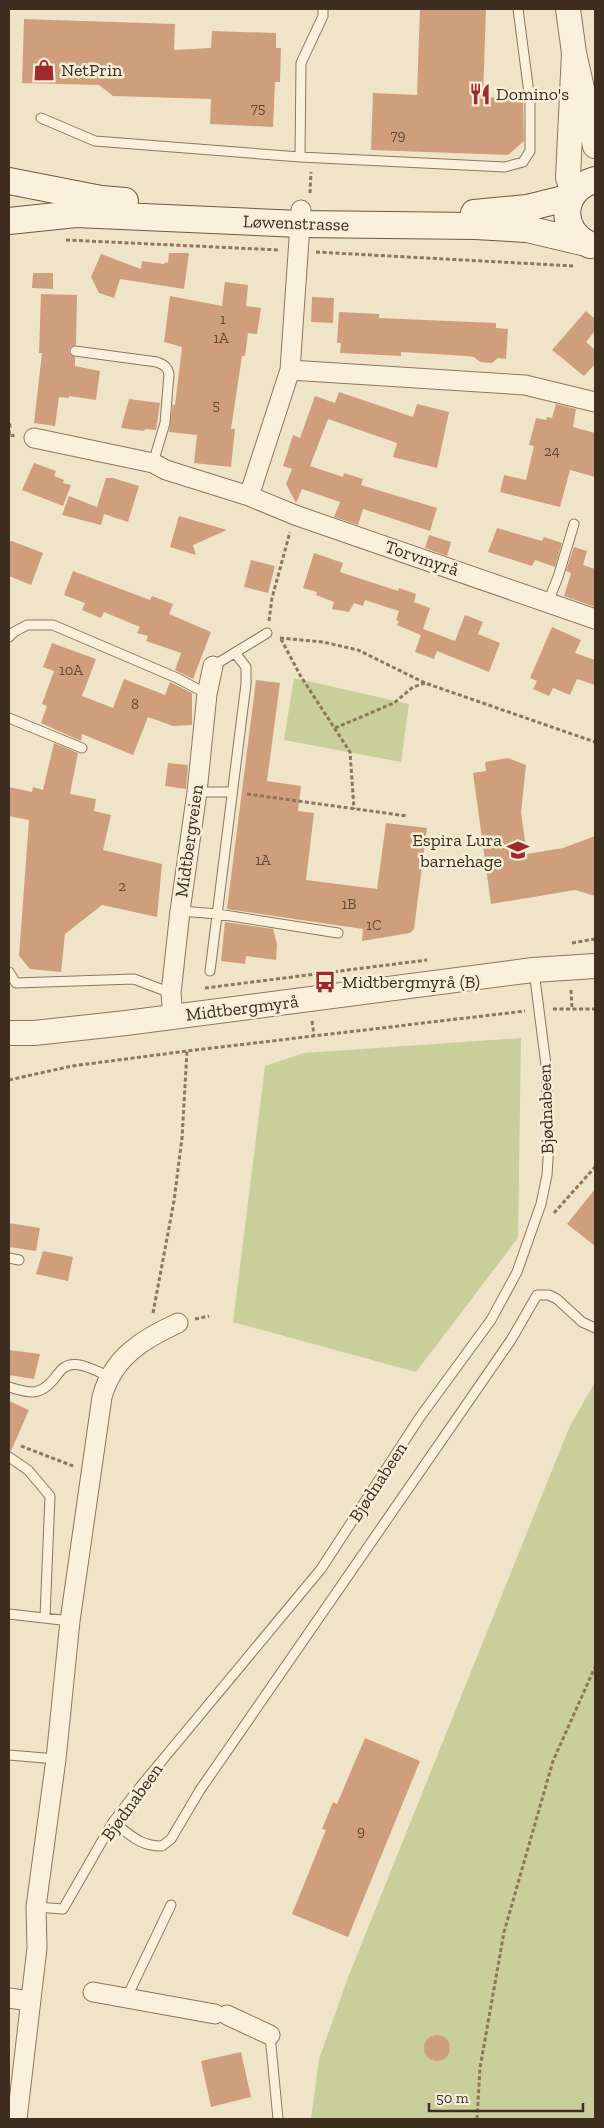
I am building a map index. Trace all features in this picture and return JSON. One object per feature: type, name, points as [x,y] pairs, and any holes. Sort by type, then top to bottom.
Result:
[{"type":"main road","points":[[589,244],[575,235],[570,226],[568,206],[572,196],[585,183],[595,180]]},
{"type":"main road","name":"Løwenstrasse","points":[[9,181],[101,199],[146,204],[300,217],[528,230],[589,244]]},
{"type":"main road","name":"Løwenstrasse","points":[[9,221],[76,214],[300,217],[474,213],[527,208],[572,196]]},
{"type":"street","points":[[568,9],[574,53],[595,146]]},
{"type":"street","points":[[572,196],[568,177],[574,53]]},
{"type":"street","points":[[249,496],[290,370],[300,217]]},
{"type":"street","points":[[290,370],[525,385],[595,402]]},
{"type":"street","name":"Torvmyrå","points":[[34,438],[153,463],[173,473],[249,496],[295,515],[595,619]]},
{"type":"street","name":"Midtbergveien","points":[[173,1017],[171,993],[180,911],[207,694],[213,666]]},
{"type":"street","name":"Midtbergmyrå","points":[[9,1033],[34,1033],[173,1017],[534,970],[595,966]]},
{"type":"street","points":[[17,2119],[38,1948],[36,1907],[56,1759],[70,1621],[102,1397],[110,1377],[120,1361],[132,1348],[147,1337],[178,1323]]},
{"type":"street","points":[[93,1992],[221,2015],[270,2035]]},
{"type":"street","points":[[9,1998],[30,2001]]},
{"type":"lane","points":[[300,157],[301,63],[323,16],[323,9]]},
{"type":"lane","points":[[41,118],[95,141],[312,158],[505,166],[523,162],[530,151],[530,101],[518,9]]},
{"type":"lane","points":[[75,351],[157,362],[168,368],[165,424],[153,463]]},
{"type":"lane","points":[[548,602],[574,524]]},
{"type":"lane","points":[[9,638],[14,632],[26,626],[53,625],[185,682],[207,694]]},
{"type":"lane","points":[[213,666],[267,634]]},
{"type":"lane","points":[[210,971],[246,667],[235,653]]},
{"type":"lane","points":[[9,718],[82,748]]},
{"type":"lane","points":[[196,792],[232,792]]},
{"type":"lane","points":[[180,911],[218,914],[338,933]]},
{"type":"lane","name":"Bjødnabeen","points":[[36,1907],[63,1909],[113,1822],[140,1786],[321,1570],[420,1417],[491,1320],[517,1272],[530,1240],[543,1194],[549,1143],[546,1065],[534,970]]},
{"type":"lane","points":[[9,972],[16,983],[134,980],[171,993]]},
{"type":"lane","points":[[9,1258],[19,1260]]},
{"type":"lane","points":[[113,1822],[141,1844],[162,1846],[171,1839],[200,1790],[511,1340],[537,1295],[549,1295],[582,1322],[595,1328]]},
{"type":"lane","points":[[9,1387],[31,1393],[44,1389],[65,1366],[71,1365],[83,1365],[110,1377]]},
{"type":"lane","points":[[9,1457],[28,1470],[50,1496],[45,1617]]},
{"type":"lane","points":[[9,1614],[70,1621]]},
{"type":"lane","points":[[9,1755],[56,1759]]},
{"type":"lane","points":[[126,1999],[171,1905]]},
{"type":"lane","points":[[270,2035],[278,2119]]},
{"type":"path","points":[[300,217],[310,201],[312,158]]},
{"type":"path","points":[[295,515],[272,598],[267,634],[281,639],[323,642],[358,650],[425,683],[595,742]]},
{"type":"path","points":[[281,639],[300,675],[350,752],[354,809]]},
{"type":"path","points":[[335,728],[394,703],[413,687],[425,683]]},
{"type":"path","points":[[232,792],[407,816]]},
{"type":"path","points":[[570,984],[572,1009]]},
{"type":"path","points":[[9,1080],[72,1066],[314,1035],[540,1010],[595,1009]]},
{"type":"path","points":[[311,1016],[314,1035]]},
{"type":"path","points":[[152,1321],[174,1201],[182,1138],[187,1051]]},
{"type":"path","points":[[530,1240],[595,1168]]},
{"type":"path","points":[[16,1444],[60,1462],[92,1470]]},
{"type":"path","points":[[477,2119],[480,2068],[504,1932],[553,1761],[595,1667]]},
{"type":"green space","points":[[294,678],[409,704],[401,762],[284,740]]},
{"type":"green space","points":[[521,1038],[518,1238],[416,1372],[233,1322],[265,1066],[304,1053]]},
{"type":"green space","points":[[595,1382],[595,2119],[311,2119],[319,2059],[349,1975],[569,1428]]},
{"type":"building","points":[[420,9],[486,9],[483,97],[523,99],[524,141],[508,155],[371,150],[373,93],[417,95]]},
{"type":"building","points":[[24,19],[175,24],[174,50],[211,48],[212,31],[276,33],[276,48],[281,48],[280,82],[275,82],[273,127],[210,124],[211,99],[113,96],[99,85],[22,83]]},
{"type":"building","points":[[169,253],[189,253],[184,289],[120,279],[114,298],[99,293],[91,277],[101,254],[141,269],[142,261],[168,263]]},
{"type":"building","points":[[33,273],[53,273],[53,289],[32,288]]},
{"type":"building","points":[[225,282],[248,285],[246,306],[261,308],[257,334],[248,333],[245,356],[242,356],[231,429],[235,429],[231,467],[194,463],[197,435],[169,432],[173,404],[175,405],[182,347],[164,342],[170,296],[222,306]]},
{"type":"building","points":[[41,294],[77,295],[76,345],[70,347],[69,353],[75,357],[75,366],[100,371],[96,400],[69,396],[69,398],[59,397],[55,426],[34,423],[42,353],[39,353]]},
{"type":"building","points":[[312,297],[334,298],[333,323],[311,322]]},
{"type":"building","points":[[586,311],[595,319],[595,331],[586,342],[595,350],[595,364],[584,376],[552,350]]},
{"type":"building","points":[[339,312],[379,314],[379,318],[496,323],[496,328],[508,329],[506,359],[498,358],[492,363],[480,362],[474,357],[467,356],[401,352],[401,356],[340,353],[341,343],[337,343]]},
{"type":"building","points":[[339,392],[413,417],[417,404],[449,412],[437,468],[393,457],[397,443],[328,419],[310,466],[343,477],[344,473],[363,479],[361,485],[437,508],[430,531],[363,509],[358,525],[334,517],[340,502],[302,489],[296,503],[286,484],[292,469],[283,466],[293,435],[300,438],[315,396],[335,403]]},
{"type":"building","points":[[129,399],[160,403],[156,430],[145,429],[144,431],[121,428]]},
{"type":"building","points":[[556,404],[576,409],[573,427],[595,433],[595,477],[570,470],[560,507],[500,492],[504,475],[526,480],[534,446],[529,445],[536,418],[546,420],[547,417],[552,418]]},
{"type":"building","points":[[34,463],[56,471],[54,476],[64,480],[63,483],[71,485],[63,506],[22,490]]},
{"type":"building","points":[[106,478],[113,478],[139,486],[128,522],[104,514],[101,525],[62,515],[69,496],[97,507]]},
{"type":"building","points":[[179,516],[227,530],[193,545],[196,555],[170,547]]},
{"type":"building","points":[[497,528],[542,541],[544,537],[562,543],[555,567],[535,560],[532,566],[488,552]]},
{"type":"building","points":[[429,535],[451,542],[447,556],[425,548]]},
{"type":"building","points":[[9,540],[43,553],[31,585],[9,576]]},
{"type":"building","points":[[574,547],[587,551],[583,565],[595,569],[595,607],[564,596],[571,573],[566,571]]},
{"type":"building","points":[[314,553],[343,563],[340,572],[398,591],[399,588],[416,594],[414,602],[430,608],[423,629],[455,641],[465,615],[483,622],[478,634],[500,643],[489,672],[437,651],[434,659],[415,652],[421,635],[397,625],[399,621],[396,620],[399,611],[365,600],[363,606],[354,603],[349,612],[332,609],[334,602],[316,595],[317,592],[303,588]]},
{"type":"building","points":[[251,560],[275,566],[268,593],[244,587]]},
{"type":"building","points":[[73,571],[150,600],[152,596],[173,604],[169,614],[211,632],[193,679],[175,670],[181,653],[146,641],[148,636],[137,633],[140,627],[104,612],[101,618],[82,610],[85,603],[64,595]]},
{"type":"building","points":[[552,627],[581,640],[575,653],[595,660],[595,685],[577,679],[570,695],[553,688],[549,696],[533,689],[537,681],[530,678]]},
{"type":"building","points":[[52,643],[96,659],[82,696],[113,708],[124,679],[165,695],[170,682],[192,693],[192,725],[173,726],[148,717],[133,755],[82,734],[81,741],[41,723],[47,706],[42,704],[54,671],[43,667]]},
{"type":"building","points":[[256,680],[280,683],[267,781],[301,786],[298,811],[314,813],[306,880],[377,889],[386,823],[427,828],[414,929],[410,933],[362,941],[363,929],[227,909]]},
{"type":"building","points":[[54,743],[78,753],[70,794],[96,799],[94,811],[111,815],[103,850],[162,864],[157,917],[102,905],[65,934],[61,972],[30,969],[19,956],[29,820],[9,816],[9,787],[32,792],[33,787],[43,790]]},
{"type":"building","points":[[508,758],[526,765],[521,813],[527,854],[563,848],[595,836],[595,896],[575,890],[491,904],[473,773],[486,771],[485,762]]},
{"type":"building","points":[[168,763],[188,765],[186,789],[165,786]]},
{"type":"building","points":[[225,922],[273,929],[277,944],[276,960],[246,956],[245,964],[221,961]]},
{"type":"building","points":[[595,1189],[595,1246],[567,1224]]},
{"type":"building","points":[[9,1223],[40,1228],[36,1251],[9,1247]]},
{"type":"building","points":[[43,1251],[73,1257],[68,1281],[36,1274]]},
{"type":"building","points":[[9,1350],[40,1354],[34,1379],[9,1375]]},
{"type":"building","points":[[9,1401],[29,1410],[11,1451],[9,1451]]},
{"type":"building","points":[[365,1738],[420,1761],[348,1937],[292,1914],[326,1830],[322,1829],[333,1802],[337,1804]]},
{"type":"building","points":[[437,2035],[446,2039],[450,2048],[446,2057],[437,2061],[428,2057],[424,2048],[428,2039]]},
{"type":"building","points":[[241,2052],[251,2097],[211,2107],[201,2061]]},
{"type":"place","name":"NetPrin","points":[[44,70]]},
{"type":"place","name":"Domino's","points":[[480,94]]},
{"type":"place","name":"Espira Lura barnehage","points":[[518,850]]},
{"type":"place","name":"Midtbergmyrå (B)","points":[[325,982]]}]
